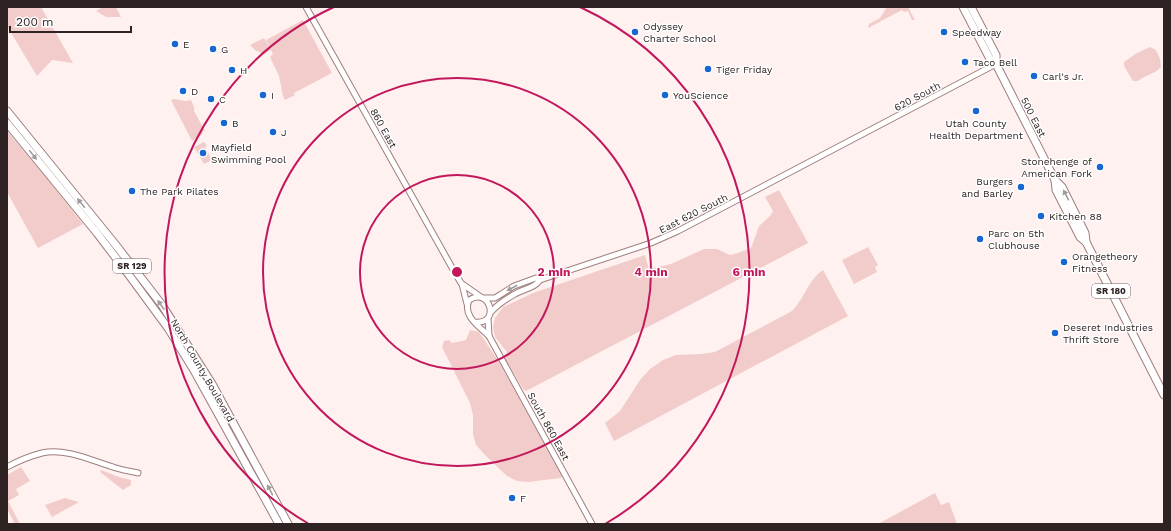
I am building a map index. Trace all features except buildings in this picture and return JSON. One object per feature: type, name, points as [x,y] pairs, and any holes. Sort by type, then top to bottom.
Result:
[{"type":"main road","name":"500 East","points":[[963,7],[990,59],[996,64],[1055,180],[1058,196],[1080,237],[1086,242],[1164,395]]},
{"type":"main road","name":"500 East","points":[[971,7],[996,55],[996,64]]},
{"type":"main road","name":"North County Boulevard","points":[[7,111],[115,244],[162,306],[212,384],[288,524]]},
{"type":"main road","name":"North County Boulevard","points":[[7,123],[97,233],[168,328],[195,372],[279,524]]},
{"type":"street","name":"860 East","points":[[306,7],[446,258],[462,283]]},
{"type":"street","name":"620 South","points":[[846,144],[996,64]]},
{"type":"street","name":"East 620 South","points":[[483,298],[495,298],[514,286],[536,278],[540,280],[662,238],[846,144]]},
{"type":"street","name":"East 620 South","points":[[491,312],[506,299],[538,284],[540,280]]},
{"type":"street","points":[[462,283],[483,298],[491,312],[488,319],[484,322],[475,322],[468,315],[462,283]]},
{"type":"street","points":[[467,304],[469,300],[473,298],[483,298]]},
{"type":"street","name":"South 860 East","points":[[488,319],[489,336]]},
{"type":"street","name":"South 860 East","points":[[475,322],[489,336],[592,524]]},
{"type":"street","points":[[7,466],[43,453],[61,452],[76,454],[114,468],[138,473]]},
{"type":"shaded area","points":[[7,7],[41,7],[73,63],[52,60],[37,76],[7,26]]},
{"type":"shaded area","points":[[103,7],[116,7],[121,17],[106,17],[96,11]]},
{"type":"shaded area","points":[[887,7],[908,7],[915,20],[912,20],[908,11],[904,12],[902,10],[868,28],[869,24],[880,18]]},
{"type":"shaded area","points":[[303,20],[332,73],[294,93],[295,95],[285,100],[279,76],[270,57],[273,54],[266,40]]},
{"type":"shaded area","points":[[264,38],[271,50],[264,54],[255,50],[250,45]]},
{"type":"shaded area","points":[[1150,47],[1156,50],[1160,59],[1161,67],[1138,81],[1133,81],[1124,66],[1124,62],[1137,53]]},
{"type":"shaded area","points":[[174,99],[185,101],[191,100],[194,111],[205,131],[192,141],[171,100]]},
{"type":"shaded area","points":[[7,131],[83,224],[38,248],[7,192]]},
{"type":"shaded area","name":"Mayfield Swimming Pool","points":[[204,142],[212,160],[204,164],[194,147]]},
{"type":"shaded area","points":[[779,190],[808,243],[526,391],[523,389],[505,359],[507,352],[495,337],[493,327],[495,318],[503,307],[533,293],[645,255],[649,269],[671,264],[704,249],[717,249],[730,255],[751,248],[759,226],[770,216],[773,211],[765,197]]},
{"type":"shaded area","points":[[868,247],[878,265],[875,267],[877,272],[854,284],[842,260]]},
{"type":"shaded area","points":[[823,270],[848,316],[614,441],[605,423],[620,411],[640,380],[650,369],[663,360],[676,355],[715,352],[792,311],[810,284]]},
{"type":"shaded area","points":[[470,330],[479,332],[503,368],[519,397],[524,403],[562,476],[561,478],[528,482],[517,481],[507,476],[476,445],[473,434],[473,415],[470,403],[442,347],[444,341],[449,340],[452,343],[466,340]]},
{"type":"shaded area","points":[[21,467],[30,481],[16,489],[19,495],[8,501],[20,524],[15,524],[7,509],[7,475]]},
{"type":"shaded area","points":[[101,470],[131,480],[131,485],[123,490],[100,472]]},
{"type":"shaded area","points":[[935,493],[941,505],[949,502],[957,524],[878,524]]},
{"type":"shaded area","points":[[65,498],[79,502],[52,517],[45,505]]},
{"type":"place","name":"Odyssey Charter School","points":[[635,32]]},
{"type":"place","name":"Speedway","points":[[944,32]]},
{"type":"place","name":"E","points":[[175,44]]},
{"type":"place","name":"G","points":[[213,49]]},
{"type":"place","name":"Taco Bell","points":[[965,62]]},
{"type":"place","name":"Tiger Friday","points":[[708,69]]},
{"type":"place","name":"H","points":[[232,70]]},
{"type":"place","name":"Carl's Jr.","points":[[1034,76]]},
{"type":"place","name":"D","points":[[183,91]]},
{"type":"place","name":"I","points":[[263,95]]},
{"type":"place","name":"YouScience","points":[[665,95]]},
{"type":"place","name":"C","points":[[211,99]]},
{"type":"place","name":"Utah County Health Department","points":[[976,111]]},
{"type":"place","name":"B","points":[[224,123]]},
{"type":"place","name":"J","points":[[273,132]]},
{"type":"place","name":"Mayfield Swimming Pool","points":[[203,153]]},
{"type":"place","name":"Stonehenge of American Fork","points":[[1100,167]]},
{"type":"place","name":"Burgers and Barley","points":[[1021,187]]},
{"type":"place","name":"The Park Pilates","points":[[132,191]]},
{"type":"place","name":"Kitchen 88","points":[[1041,216]]},
{"type":"place","name":"Parc on 5th Clubhouse","points":[[980,239]]},
{"type":"place","name":"Orangetheory Fitness","points":[[1064,262]]},
{"type":"place","name":"Deseret Industries Thrift Store","points":[[1055,333]]},
{"type":"place","name":"F","points":[[512,498]]}]
